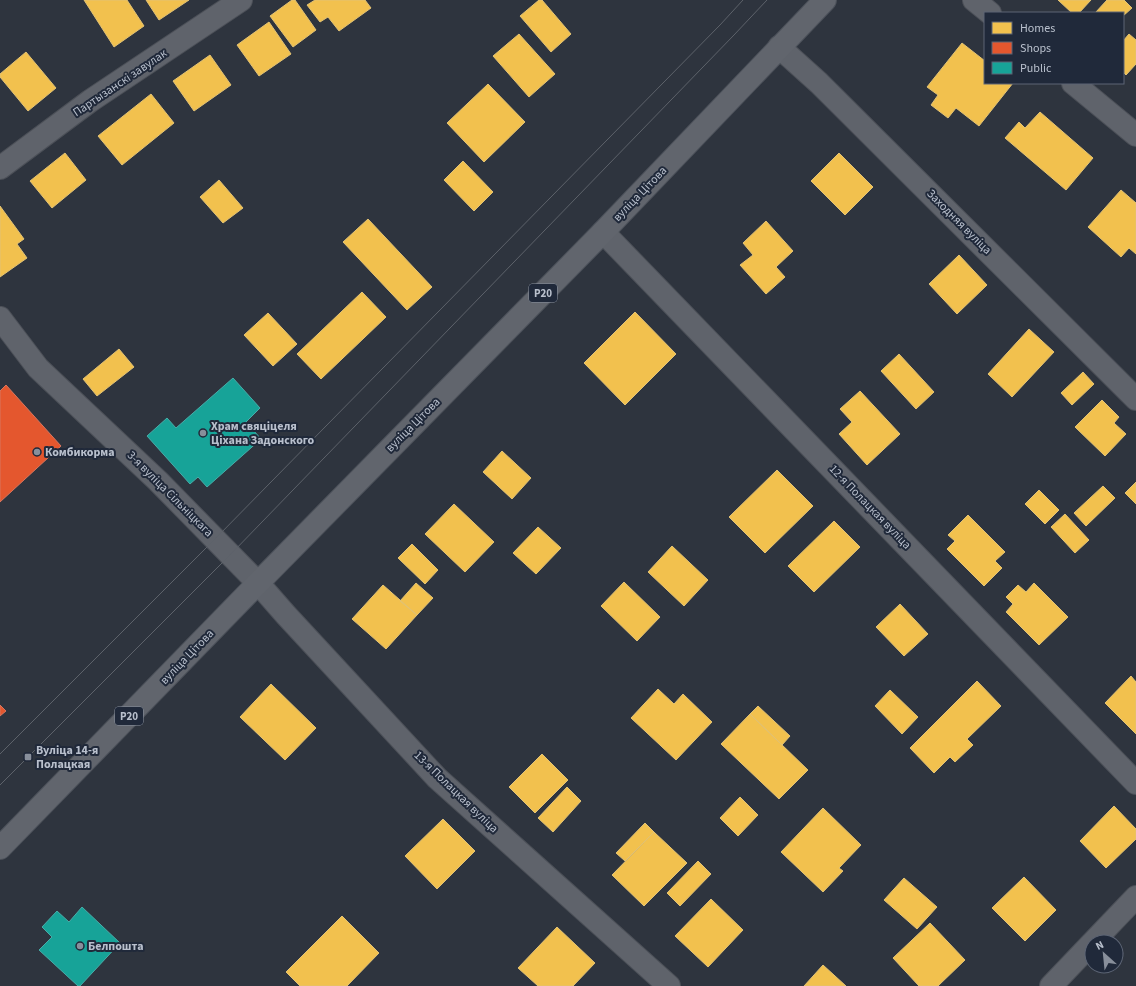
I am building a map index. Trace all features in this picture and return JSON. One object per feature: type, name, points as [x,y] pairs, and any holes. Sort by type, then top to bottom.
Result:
[{"type":"main road","name":"вуліца Цітова","points":[[0,848],[603,232],[825,0]]},
{"type":"street","name":"Партызанскі завулак","points":[[0,168],[90,101],[241,0]]},
{"type":"street","points":[[974,0],[989,12]]},
{"type":"street","name":"Заходняя вуліца","points":[[779,47],[819,83],[1136,399]]},
{"type":"street","points":[[1074,84],[1136,136]]},
{"type":"street","name":"12-я Полацкая вуліца","points":[[603,232],[1136,783]]},
{"type":"street","name":"3-я вуліца Сільніцкага","points":[[0,318],[38,368],[158,481],[258,583]]},
{"type":"street","name":"13-я Полацкая вуліца","points":[[258,583],[438,778],[669,986]]},
{"type":"street","points":[[1100,934],[1136,897]]},
{"type":"street","points":[[1050,986],[1084,950]]},
{"type":"building: Homes","points":[[84,0],[127,0],[144,26],[114,47]]},
{"type":"building: Homes","points":[[146,0],[189,0],[159,20]]},
{"type":"building: Homes","points":[[292,0],[295,0],[316,30],[293,47],[270,16]]},
{"type":"building: Homes","points":[[315,0],[365,0],[371,8],[339,31],[328,17],[320,22],[307,5]]},
{"type":"building: Homes","points":[[539,0],[542,0],[571,34],[551,52],[520,16]]},
{"type":"building: Homes","points":[[1058,0],[1091,0],[1080,12],[1071,12]]},
{"type":"building: Homes","points":[[1107,0],[1124,0],[1132,8],[1124,15],[1124,12],[1096,12]]},
{"type":"building: Homes","points":[[269,22],[291,54],[259,76],[237,45]]},
{"type":"building: Homes","points":[[519,34],[555,74],[529,97],[493,56]]},
{"type":"building: Homes","points":[[1129,34],[1136,40],[1136,64],[1126,75],[1124,73],[1124,40]]},
{"type":"building: Homes","points":[[962,43],[984,60],[984,84],[1012,84],[979,126],[956,108],[948,118],[931,105],[938,95],[927,87]]},
{"type":"building: Homes","points":[[26,52],[56,88],[28,111],[0,77],[0,74]]},
{"type":"building: Homes","points":[[210,55],[231,85],[194,111],[173,81]]},
{"type":"building: Homes","points":[[488,84],[525,122],[484,162],[447,123]]},
{"type":"building: Homes","points":[[151,94],[174,123],[122,165],[98,136]]},
{"type":"building: Homes","points":[[1040,112],[1093,158],[1066,190],[1005,138],[1019,122],[1025,128]]},
{"type":"building: Homes","points":[[65,153],[86,180],[52,208],[30,181]]},
{"type":"building: Homes","points":[[839,153],[873,187],[845,215],[811,181]]},
{"type":"building: Homes","points":[[463,161],[493,192],[474,211],[444,180]]},
{"type":"building: Homes","points":[[219,180],[243,208],[223,223],[200,197]]},
{"type":"building: Homes","points":[[1121,190],[1136,203],[1136,254],[1129,248],[1121,257],[1088,227]]},
{"type":"building: Homes","points":[[0,206],[24,239],[17,244],[27,258],[0,277]]},
{"type":"building: Homes","points":[[368,219],[432,287],[407,310],[343,242]]},
{"type":"building: Homes","points":[[766,221],[793,251],[776,267],[785,277],[766,294],[740,265],[753,255],[743,243]]},
{"type":"building: Homes","points":[[959,255],[987,285],[957,314],[929,284]]},
{"type":"building: Homes","points":[[362,292],[386,317],[321,379],[297,354]]},
{"type":"building: Homes","points":[[635,312],[676,354],[625,405],[584,363]]},
{"type":"building: Homes","points":[[268,313],[297,344],[273,366],[244,335]]},
{"type":"building: Homes","points":[[1029,329],[1054,352],[1012,397],[988,374]]},
{"type":"building: Homes","points":[[119,349],[134,367],[97,396],[83,379]]},
{"type":"building: Homes","points":[[899,354],[934,392],[916,409],[881,371]]},
{"type":"building: Homes","points":[[1083,372],[1094,384],[1072,405],[1061,393]]},
{"type":"building: Homes","points":[[860,391],[900,434],[867,465],[839,434],[852,422],[840,409]]},
{"type":"building: Homes","points":[[1102,400],[1119,417],[1114,423],[1126,434],[1105,456],[1075,427]]},
{"type":"building: Homes","points":[[502,451],[531,478],[512,499],[483,472]]},
{"type":"building: Homes","points":[[777,470],[813,506],[765,553],[729,517]]},
{"type":"building: Homes","points":[[1136,482],[1136,504],[1125,493]]},
{"type":"building: Homes","points":[[1103,486],[1115,498],[1086,526],[1074,513]]},
{"type":"building: Homes","points":[[1039,490],[1059,510],[1045,524],[1025,504]]},
{"type":"building: Homes","points":[[454,504],[494,542],[465,572],[425,534]]},
{"type":"building: Homes","points":[[1065,514],[1089,540],[1075,553],[1051,527]]},
{"type":"building: Homes","points":[[968,515],[1005,552],[995,561],[1002,568],[984,586],[947,549],[955,541],[948,535]]},
{"type":"building: Homes","points":[[834,521],[860,547],[814,592],[788,566]]},
{"type":"building: Homes","points":[[538,527],[561,548],[536,574],[513,553]]},
{"type":"building: Homes","points":[[412,544],[438,570],[425,584],[398,558]]},
{"type":"building: Homes","points":[[672,546],[708,580],[684,606],[648,572]]},
{"type":"building: Homes","points":[[624,582],[660,617],[637,641],[601,606]]},
{"type":"building: Homes","points":[[416,583],[433,598],[417,615],[400,601]]},
{"type":"building: Homes","points":[[1034,583],[1068,617],[1039,645],[1006,612],[1013,604],[1006,597],[1018,585],[1026,592]]},
{"type":"building: Homes","points":[[383,585],[417,615],[386,649],[352,619]]},
{"type":"building: Homes","points":[[900,604],[928,634],[904,656],[876,627]]},
{"type":"building: Homes","points":[[1131,676],[1136,682],[1136,734],[1105,703]]},
{"type":"building: Homes","points":[[977,681],[1001,706],[967,739],[973,745],[955,762],[950,757],[934,773],[910,748]]},
{"type":"building: Homes","points":[[271,684],[316,728],[285,760],[240,717]]},
{"type":"building: Homes","points":[[658,689],[674,704],[683,694],[712,722],[676,760],[631,718]]},
{"type":"building: Homes","points":[[890,690],[918,717],[902,734],[875,706]]},
{"type":"building: Homes","points":[[758,706],[790,736],[782,745],[750,714]]},
{"type":"building: Homes","points":[[750,714],[808,770],[779,799],[721,744]]},
{"type":"building: Homes","points":[[542,754],[568,780],[535,813],[509,787]]},
{"type":"building: Homes","points":[[567,787],[581,801],[553,832],[538,818]]},
{"type":"building: Homes","points":[[740,797],[758,815],[738,836],[720,818]]},
{"type":"building: Homes","points":[[1114,806],[1136,829],[1136,839],[1106,868],[1080,841]]},
{"type":"building: Homes","points":[[823,808],[861,845],[839,868],[843,871],[823,892],[781,852]]},
{"type":"building: Homes","points":[[443,819],[475,851],[437,889],[405,856]]},
{"type":"building: Homes","points":[[645,823],[654,832],[625,861],[616,853]]},
{"type":"building: Homes","points":[[654,832],[687,863],[644,906],[612,875]]},
{"type":"building: Homes","points":[[698,861],[711,874],[680,906],[667,893]]},
{"type":"building: Homes","points":[[1024,877],[1056,910],[1025,941],[992,908]]},
{"type":"building: Homes","points":[[904,878],[937,907],[917,929],[884,900]]},
{"type":"building: Homes","points":[[711,899],[743,930],[708,967],[675,936]]},
{"type":"building: Homes","points":[[342,916],[379,953],[347,986],[300,986],[286,972]]},
{"type":"building: Homes","points":[[930,923],[965,960],[938,986],[919,986],[893,958]]},
{"type":"building: Homes","points":[[557,927],[595,963],[573,986],[538,986],[518,968]]},
{"type":"building: Homes","points":[[823,965],[846,986],[804,986]]},
{"type":"building: Shops","points":[[6,385],[61,446],[0,502],[0,391]]},
{"type":"building: Shops","points":[[0,705],[6,711],[0,716]]},
{"type":"building: Public","name":"Храм свяціцеля Ціхана Задонского","points":[[233,378],[260,408],[246,422],[261,439],[207,487],[198,477],[190,484],[147,436],[167,418],[176,428]]},
{"type":"building: Public","name":"Белпошта","points":[[82,907],[120,943],[80,986],[78,986],[39,950],[52,937],[42,927],[57,911],[69,922]]},
{"type":"tram line","points":[[0,754],[215,539],[743,0]]},
{"type":"tram line","points":[[0,785],[230,555],[767,0]]},
{"type":"place","name":"Храм свяціцеля Ціхана Задонского","points":[[203,433]]},
{"type":"place","name":"Комбикорма","points":[[37,452]]},
{"type":"place","name":"Вуліца 14-я Полацкая","points":[[28,757]]},
{"type":"place","name":"Белпошта","points":[[80,946]]}]
